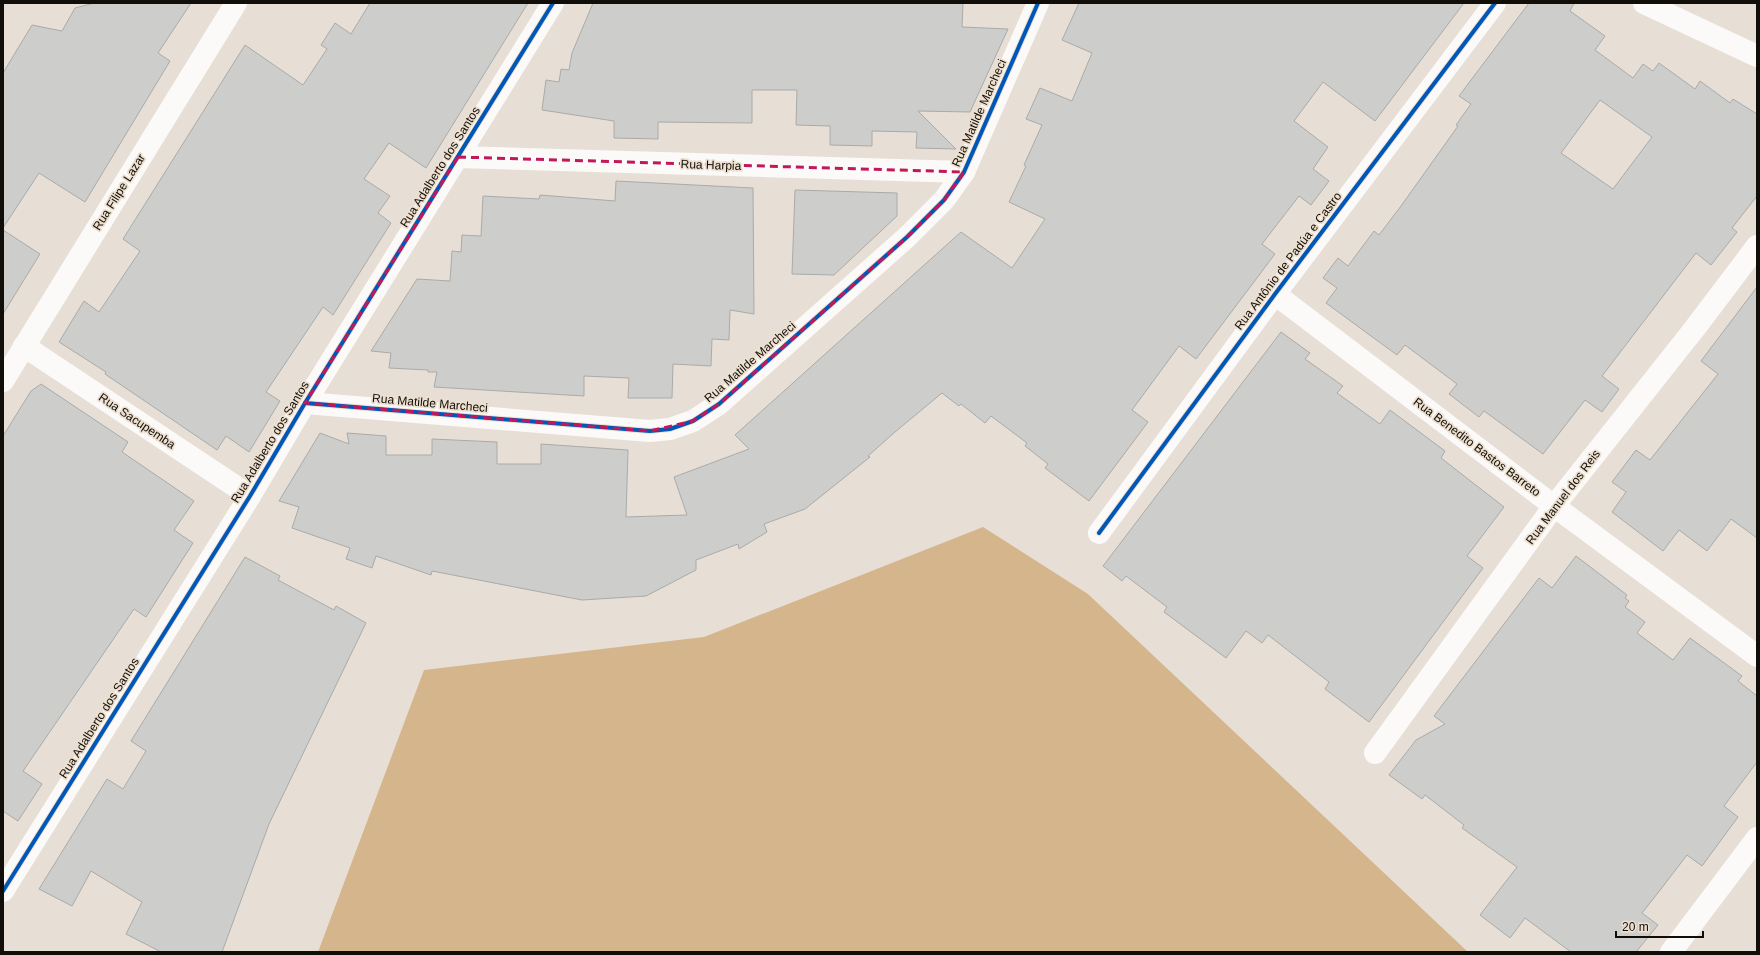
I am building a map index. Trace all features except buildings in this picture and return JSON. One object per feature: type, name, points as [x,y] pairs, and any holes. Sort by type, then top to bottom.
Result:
[{"type":"street","name":"Rua Filipe Lazar","points":[[3,381],[236,3]]},
{"type":"street","name":"Rua Adalberto dos Santos","points":[[3,891],[250,496],[305,403],[553,3]]},
{"type":"street","name":"Rua Matilde Marcheci","points":[[305,403],[650,431],[670,429],[693,421],[719,404],[907,237],[944,200],[964,172],[1038,3]]},
{"type":"street","name":"Rua Antônio de Padúa e Castro","points":[[1099,533],[1275,294],[1495,3]]},
{"type":"street","points":[[1644,3],[1757,56]]},
{"type":"street","name":"Rua Harpia","points":[[458,158],[964,172]]},
{"type":"street","name":"Rua Manuel dos Reis","points":[[1375,753],[1554,506],[1695,328],[1757,246]]},
{"type":"street","name":"Rua Benedito Bastos Barreto","points":[[1275,294],[1554,506],[1757,656]]},
{"type":"street","name":"Rua Sacupemba","points":[[24,346],[250,496]]},
{"type":"street","points":[[1671,952],[1757,838]]},
{"type":"highlighted area","points":[[458,157],[964,172],[944,200],[907,237],[719,404],[693,421],[650,431],[305,403]]},
{"type":"shaded area","points":[[983,527],[1088,594],[1468,952],[318,952],[424,670],[704,637]]},
{"type":"cycle path","points":[[3,891],[250,496],[305,403],[553,3]]},
{"type":"cycle path","points":[[305,403],[650,431],[670,429],[693,421],[719,404],[907,237],[944,200],[964,172],[1038,3]]},
{"type":"cycle path","points":[[1099,533],[1275,294],[1495,3]]}]
